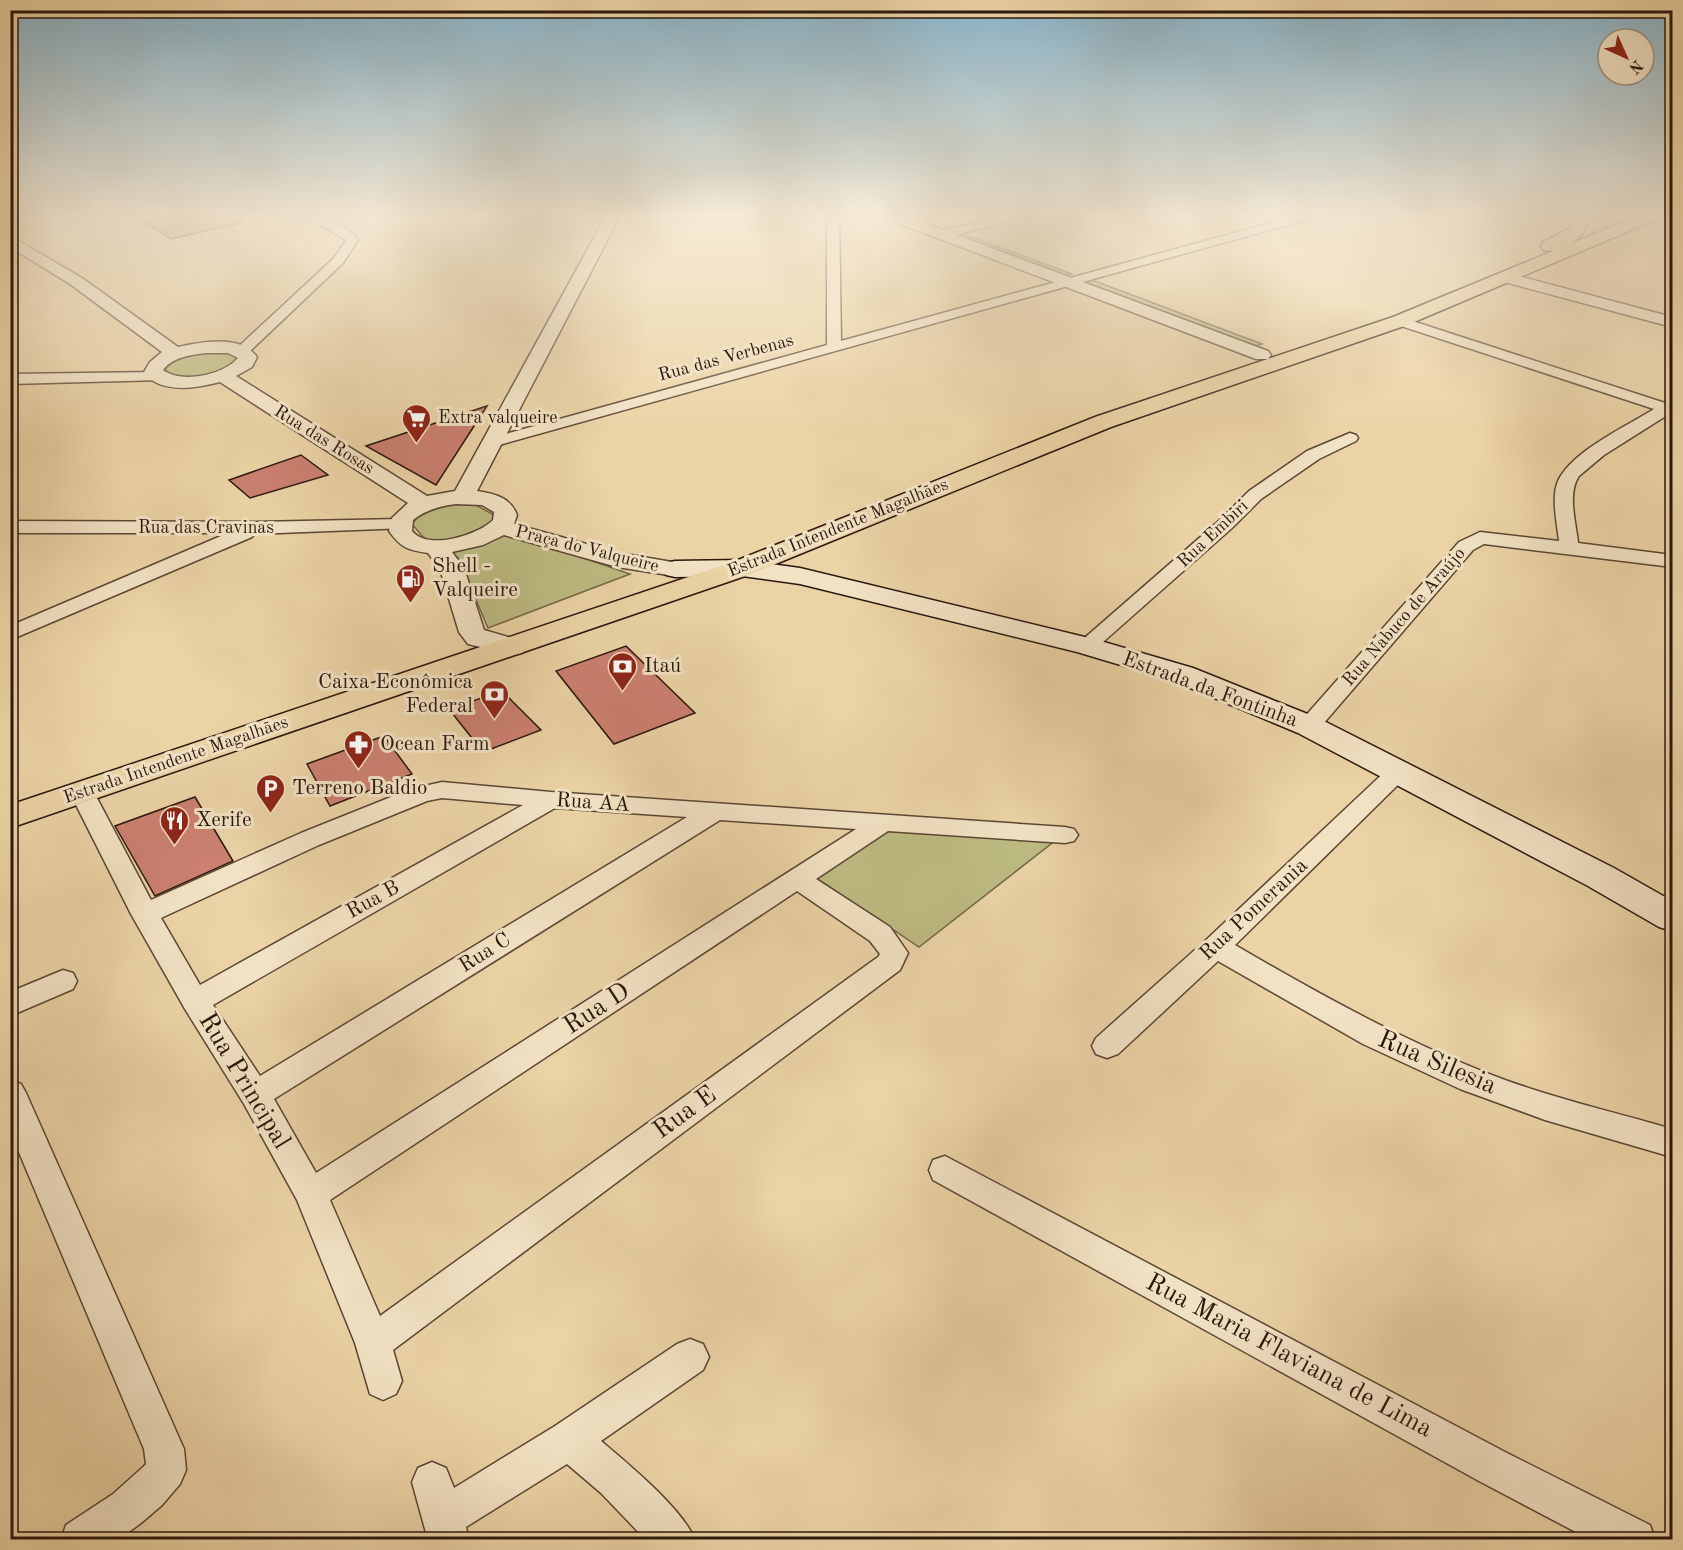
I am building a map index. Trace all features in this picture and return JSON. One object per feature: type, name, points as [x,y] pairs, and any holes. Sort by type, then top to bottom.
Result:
[{"type":"main road","name":"Estrada Intendente Magalhães","points":[[798,522],[1039,430],[1273,352],[1454,286]]},
{"type":"main road","name":"Estrada Intendente Magalhães","points":[[10,817],[81,791],[513,647],[738,557],[1103,422],[1400,321],[1486,286]]},
{"type":"main road","name":"Estrada da Fontinha","points":[[675,569],[738,557],[1087,646],[1182,674],[1309,726],[1601,877],[1672,918]]},
{"type":"main road","name":"Estrada Intendente Magalhães","points":[[10,794],[477,638],[675,569]]},
{"type":"street","points":[[83,286],[176,354]]},
{"type":"street","points":[[242,351],[311,286]]},
{"type":"street","points":[[463,497],[576,286]]},
{"type":"street","points":[[834,286],[834,349]]},
{"type":"street","name":"Rua das Verbenas","points":[[493,442],[1055,286]]},
{"type":"street","points":[[1083,286],[1273,352]]},
{"type":"street","points":[[1113,286],[1273,352]]},
{"type":"street","points":[[1538,286],[1672,322]]},
{"type":"street","points":[[1400,321],[1671,408]]},
{"type":"street","points":[[10,379],[158,377],[179,381],[223,376],[246,363],[248,357],[242,351],[220,347],[176,354],[155,366],[153,372],[158,377]]},
{"type":"street","name":"Rua das Rosas","points":[[223,376],[425,504]]},
{"type":"street","points":[[1569,546],[1565,497],[1566,483],[1572,472],[1591,456],[1671,408]]},
{"type":"street","name":"Rua Embiri","points":[[1087,646],[1226,524],[1255,495],[1304,460],[1350,438]]},
{"type":"street","points":[[463,497],[488,500],[503,508],[506,514],[505,521],[480,540],[465,544],[435,546],[422,544],[404,536],[400,530],[400,524],[414,510],[425,504],[463,497]]},
{"type":"street","name":"Rua das Cravinas","points":[[10,527],[255,528],[400,524]]},
{"type":"street","name":"Praça do Valqueire","points":[[500,527],[617,560],[675,569]]},
{"type":"street","points":[[10,634],[255,528]]},
{"type":"street","name":"Rua Nabuco de Araújo","points":[[1309,726],[1470,543],[1480,538],[1569,546],[1672,561]]},
{"type":"street","points":[[435,546],[452,568],[472,632],[477,638],[513,647]]},
{"type":"street","name":"Rua Pomerania","points":[[1107,1046],[1216,947],[1399,771]]},
{"type":"street","name":"Rua AA","points":[[145,914],[310,839],[420,795],[442,790],[551,800],[1065,835]]},
{"type":"street","name":"Rua Principal","points":[[81,791],[145,914],[195,1001],[255,1095],[311,1194],[373,1343],[383,1381]]},
{"type":"street","name":"Rua B","points":[[195,1001],[551,800]]},
{"type":"street","name":"Rua C","points":[[255,1095],[716,811]]},
{"type":"street","name":"Rua D","points":[[311,1194],[883,823]]},
{"type":"street","name":"Rua E","points":[[373,1343],[890,963],[894,953],[880,934],[798,879]]},
{"type":"street","name":"Rua Silesia","points":[[1216,947],[1344,1022],[1463,1077],[1539,1104],[1672,1143]]},
{"type":"street","points":[[10,1005],[63,981]]},
{"type":"street","points":[[14,1111],[165,1455],[166,1470],[159,1480],[139,1499],[81,1539]]},
{"type":"street","name":"Rua Maria Flaviana de Lima","points":[[945,1170],[1483,1462],[1635,1539]]},
{"type":"street","points":[[441,1513],[569,1440],[690,1357]]},
{"type":"street","points":[[569,1440],[615,1479],[675,1539]]},
{"type":"shaded area","points":[[1091,286],[1109,286],[1262,344],[1253,347]]},
{"type":"shaded area","points":[[223,348],[243,358],[238,366],[198,379],[164,374],[172,360],[179,356],[196,351]]},
{"type":"shaded area","points":[[472,503],[494,515],[492,524],[497,528],[630,574],[488,628],[458,558],[423,537],[412,524],[424,512],[439,506]]},
{"type":"shaded area","points":[[886,828],[1056,840],[919,947],[815,877]]},
{"type":"building","name":"Extra valqueire","points":[[487,406],[436,485],[366,446]]},
{"type":"building","points":[[301,455],[328,475],[250,498],[229,480]]},
{"type":"building","name":"Itaú","points":[[626,646],[695,713],[614,744],[556,671]]},
{"type":"building","name":"Caixa Econômica Federal","points":[[502,691],[541,730],[483,752],[449,709]]},
{"type":"building","name":"Ocean Farm","points":[[384,736],[412,774],[330,806],[307,764]]},
{"type":"building","name":"Xerife","points":[[195,797],[233,861],[155,896],[115,826]]},
{"type":"place","name":"Extra valqueire","points":[[417,444]]},
{"type":"place","name":"Shell - Valqueire","points":[[411,604]]},
{"type":"place","name":"Itaú","points":[[623,692]]},
{"type":"place","name":"Caixa Econômica Federal","points":[[494,720]]},
{"type":"place","name":"Ocean Farm","points":[[359,770]]},
{"type":"place","name":"Terreno Baldio","points":[[271,814]]},
{"type":"place","name":"Xerife","points":[[175,846]]}]
